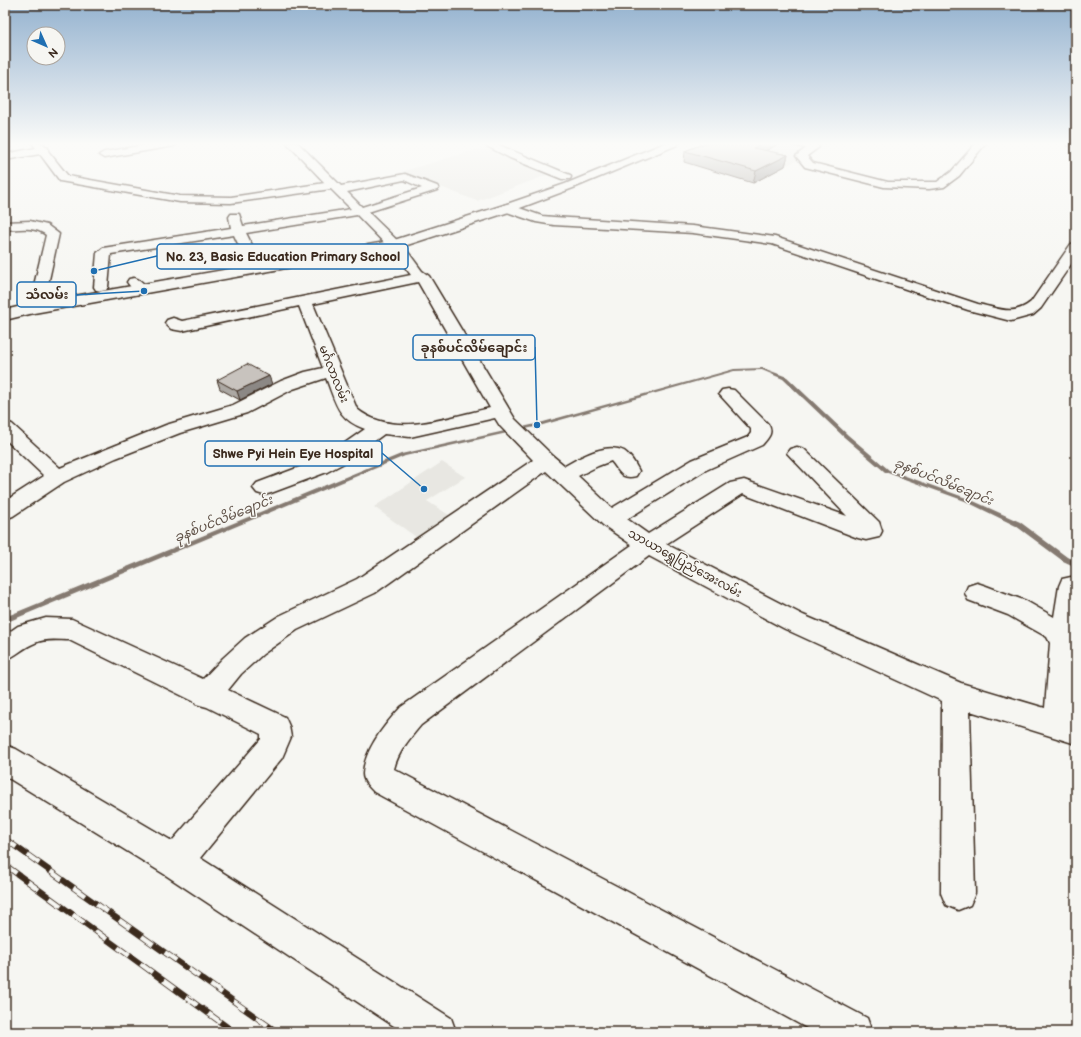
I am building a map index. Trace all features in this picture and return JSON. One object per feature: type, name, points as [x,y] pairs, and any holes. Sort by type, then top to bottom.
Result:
[{"type":"street","points":[[136,191],[180,199],[231,200],[307,191]]},
{"type":"street","name":"သာယာရွှေပြည်အေးလမ်း","points":[[340,191],[390,241],[408,260],[420,277],[424,279],[510,424],[555,468],[611,519],[648,544],[794,622],[956,694],[1068,728]]},
{"type":"street","points":[[101,288],[105,252],[360,211],[422,191]]},
{"type":"street","points":[[238,268],[252,261],[390,241],[532,191]]},
{"type":"street","points":[[5,314],[137,286],[390,241],[508,208],[544,191]]},
{"type":"street","points":[[231,200],[238,230],[252,261]]},
{"type":"street","points":[[508,208],[540,219],[554,221],[752,236],[775,241],[974,307],[1011,316],[1028,312],[1036,305],[1076,247]]},
{"type":"street","points":[[5,226],[35,225],[48,229],[53,234],[38,298]]},
{"type":"street","points":[[173,324],[176,326],[182,326],[420,277]]},
{"type":"street","points":[[5,305],[101,288],[137,286]]},
{"type":"street","name":"မင်္ဂလာလမ်း","points":[[304,301],[349,412],[360,421],[380,428],[410,431],[510,424]]},
{"type":"street","points":[[5,511],[57,477],[109,454],[173,429],[240,409],[287,385],[311,376],[333,371]]},
{"type":"street","points":[[611,519],[678,476],[754,440],[761,434],[761,428],[728,394]]},
{"type":"street","points":[[5,428],[57,477]]},
{"type":"street","points":[[264,488],[320,468],[339,457],[380,428]]},
{"type":"street","points":[[797,453],[871,528],[871,531],[866,532],[744,488],[736,488],[648,544],[411,716],[391,738],[380,763],[378,775],[392,785],[853,1032]]},
{"type":"street","points":[[206,694],[232,666],[254,646],[288,623],[366,586],[555,468],[612,454],[617,456],[629,471]]},
{"type":"street","points":[[1068,728],[1061,661],[1071,586]]},
{"type":"street","points":[[977,593],[1017,608],[1050,626],[1056,630],[1063,643]]},
{"type":"street","points":[[5,649],[27,634],[46,628],[72,630],[275,726],[276,738],[272,748],[176,862]]},
{"type":"street","points":[[956,694],[958,893]]},
{"type":"street","points":[[5,759],[176,862],[437,1032]]},
{"type":"shaded area","points":[[452,191],[503,191],[477,201]]},
{"type":"shaded area","points":[[442,462],[465,477],[427,501],[449,515],[416,537],[374,507]]},
{"type":"building","points":[[247,364],[269,376],[237,391],[217,380]]},
{"type":"waterway","name":"ခုနစ်ပင်လိမ်ချောင်း","points":[[5,620],[403,455],[537,425],[734,370],[763,369],[785,378],[846,436],[887,471],[967,500],[1018,524],[1065,559],[1076,565]]},
{"type":"railway","points":[[5,839],[277,1032]]},
{"type":"railway","points":[[5,865],[234,1032]]},
{"type":"place","name":"No. 23, Basic Education Primary School","points":[[94,271]]},
{"type":"place","name":"သံလမ်း","points":[[144,291]]},
{"type":"place","name":"ခုနစ်ပင်လိမ်ချောင်း","points":[[537,425]]},
{"type":"place","name":"Shwe Pyi Hein Eye Hospital","points":[[424,489]]}]
